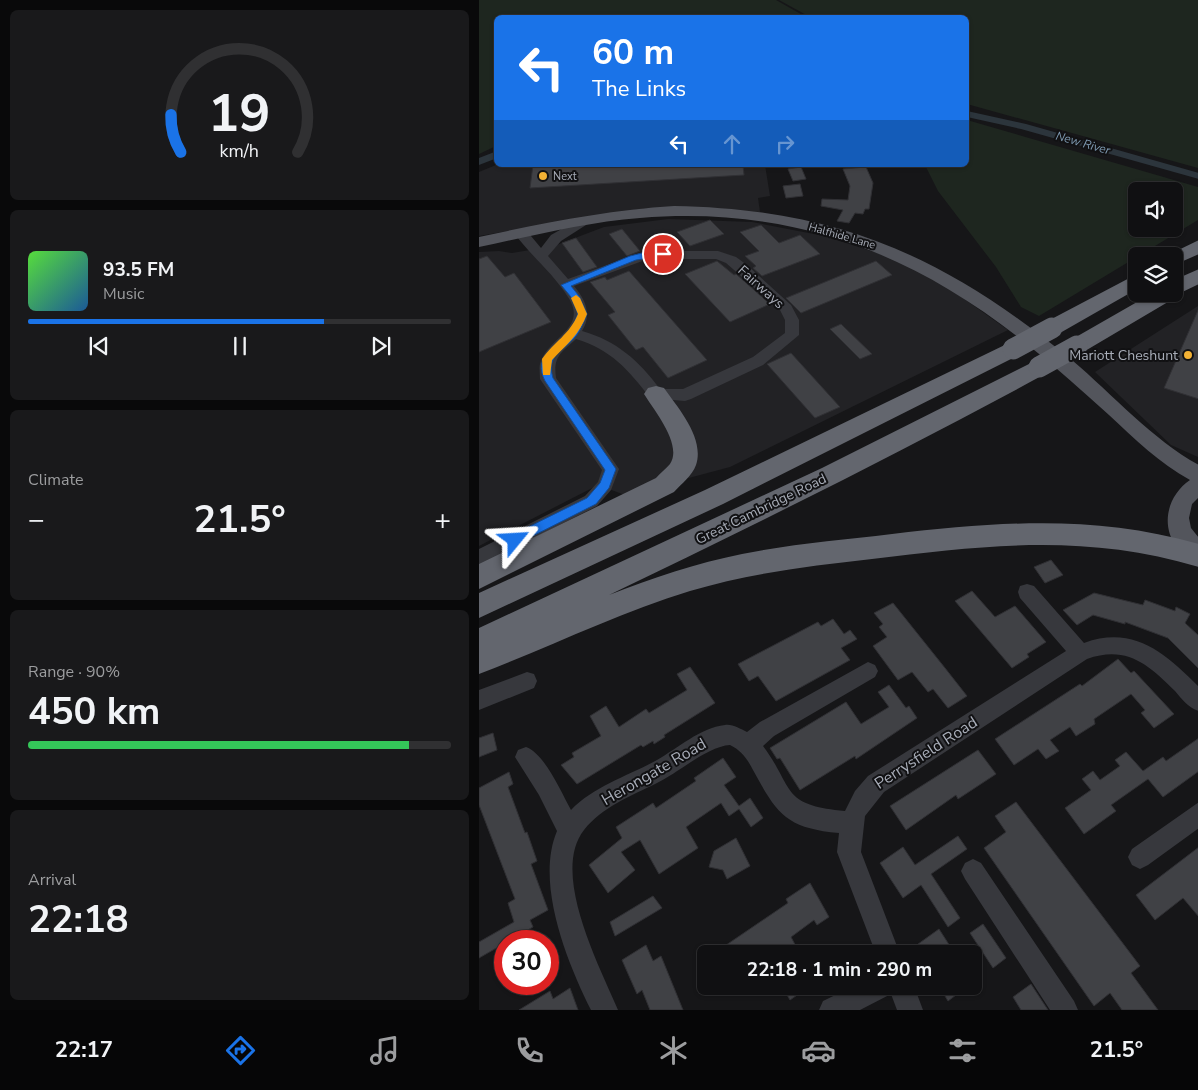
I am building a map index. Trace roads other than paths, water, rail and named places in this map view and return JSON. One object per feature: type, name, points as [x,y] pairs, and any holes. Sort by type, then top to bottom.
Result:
[{"type":"highway","points":[[1183,254],[1198,246]]},
{"type":"highway","points":[[1183,284],[1198,275]]},
{"type":"highway","points":[[479,606],[714,497],[1013,349],[1128,285]]},
{"type":"highway","name":"Great Cambridge Road","points":[[479,642],[920,431],[1077,346],[1152,302]]},
{"type":"highway","points":[[479,577],[665,485],[683,466],[685,452],[679,431],[656,394]]},
{"type":"highway","points":[[479,660],[615,604],[723,570],[789,558],[963,537],[1073,534],[1137,539],[1198,555]]},
{"type":"main road","name":"Halfhide Lane","points":[[479,242],[638,213],[714,212],[792,222],[843,235],[889,250],[954,283],[1022,330],[1112,406],[1146,438],[1172,459],[1198,475]]},
{"type":"main road","name":"Halfhide Lane","points":[[1146,438],[1173,478],[1191,492]]},
{"type":"main road","points":[[1191,492],[1177,519],[1178,528],[1186,542],[1198,555]]},
{"type":"street","points":[[541,257],[556,238],[581,222]]},
{"type":"street","points":[[479,558],[591,501],[605,485],[611,469],[548,378],[545,368],[547,359],[573,333],[582,314],[575,296],[521,233]]},
{"type":"street","name":"Fairways","points":[[565,285],[646,255],[718,255],[731,260],[742,268],[786,308],[792,320],[792,335],[758,361],[685,394],[656,394]]},
{"type":"street","points":[[573,333],[593,338],[618,351],[635,365],[656,394]]},
{"type":"street","points":[[1027,592],[1080,653]]},
{"type":"street","name":"Perrysfield Road","points":[[884,945],[849,852],[851,823],[862,799],[888,775],[1080,653],[1109,644],[1141,651],[1166,668],[1198,702]]},
{"type":"street","points":[[851,823],[807,817],[788,806],[747,745],[767,729],[867,671]]},
{"type":"street","points":[[479,700],[527,680]]},
{"type":"street","name":"Herongate Road","points":[[605,1010],[579,950],[561,874],[562,851],[569,831],[583,814],[681,759],[714,738],[730,735],[747,745]]},
{"type":"street","points":[[526,757],[547,787],[569,831]]},
{"type":"street","points":[[1140,857],[1198,813]]},
{"type":"street","points":[[973,871],[1065,1010]]},
{"type":"street","points":[[832,1010],[863,995]]},
{"type":"street","points":[[904,995],[910,1010]]},
{"type":"waterway","name":"New River","points":[[969,114],[1023,126],[1199,176]]},
{"type":"waterway","name":"New River","points":[[479,162],[494,155]]},
{"type":"place","name":"Next","points":[[543,176]]},
{"type":"place","name":"Mariott Cheshunt","points":[[1188,355]]}]
